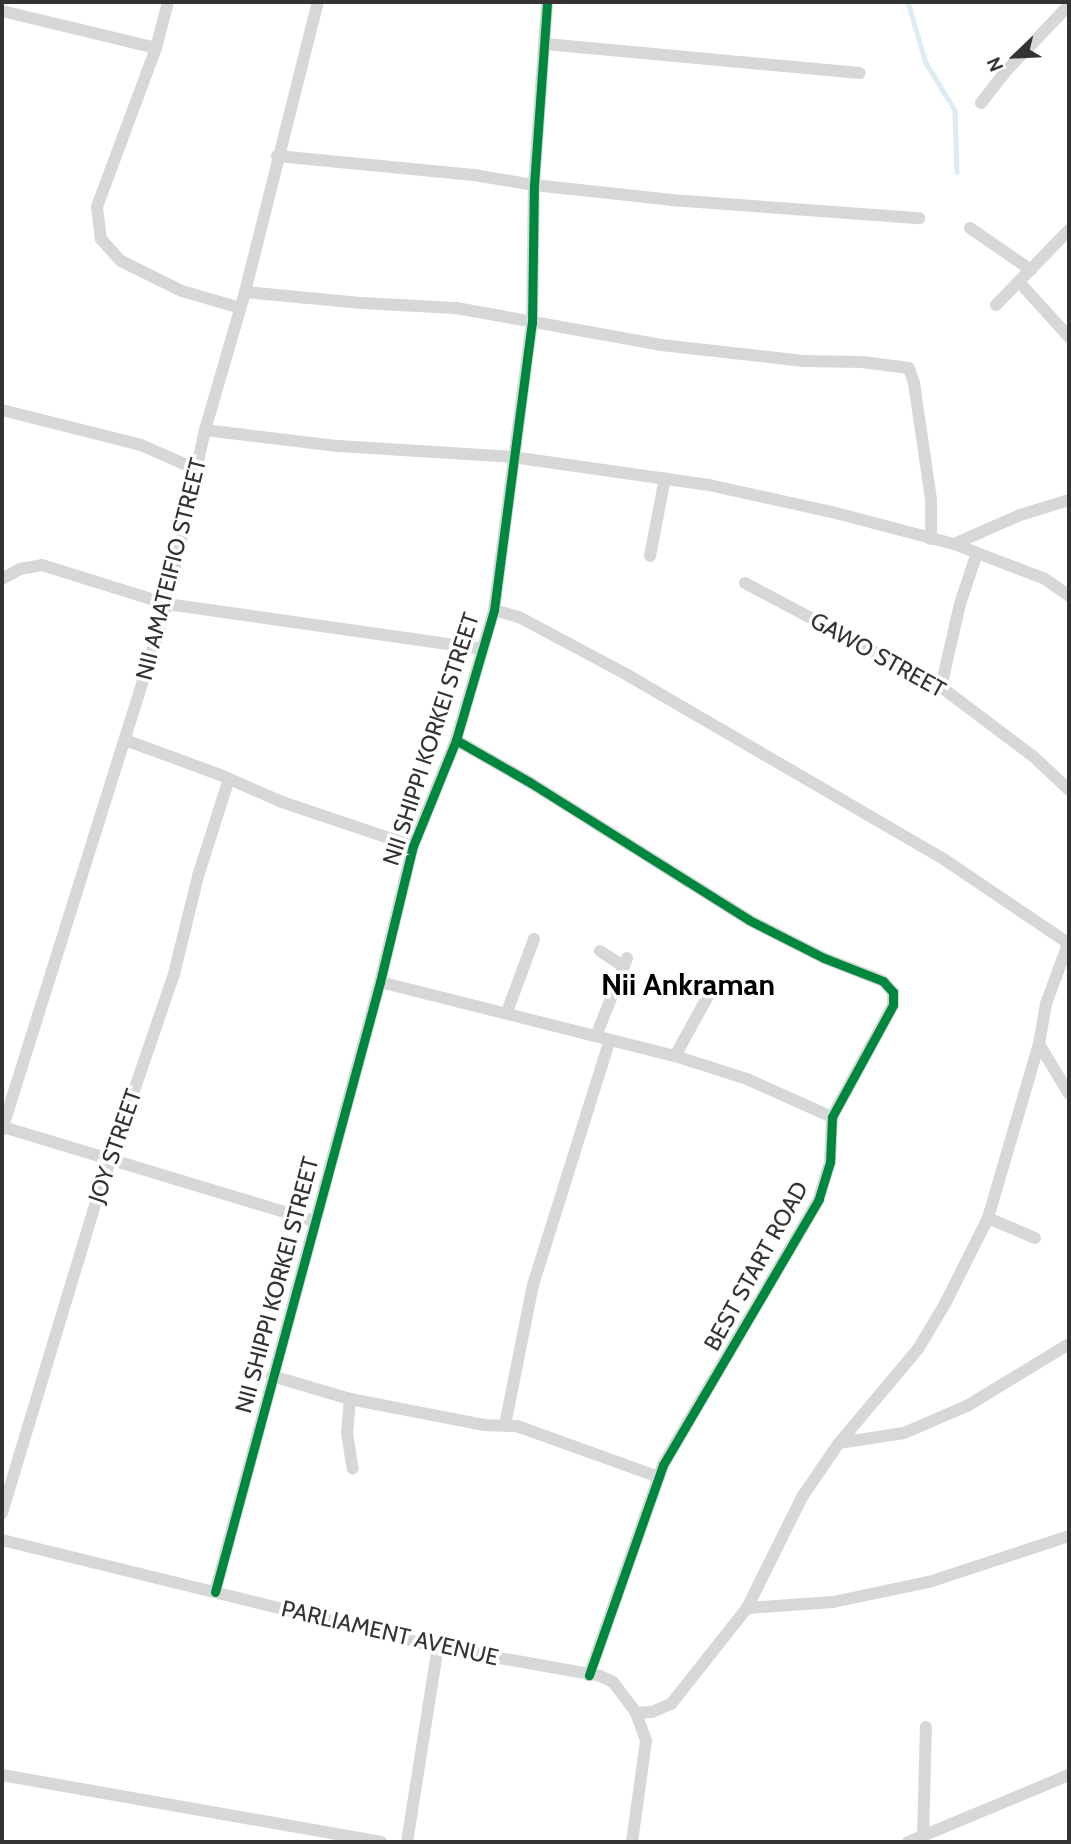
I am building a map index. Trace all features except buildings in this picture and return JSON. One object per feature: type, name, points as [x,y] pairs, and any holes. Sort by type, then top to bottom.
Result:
[{"type":"street","points":[[168,2],[156,48],[97,207],[101,239],[121,261],[182,290],[240,308]]},
{"type":"street","name":"NII AMATEIFIO STREET","points":[[2,1129],[167,604],[205,430],[245,292],[317,2]]},
{"type":"street","name":"NII SHIPPI KORKEI STREET","points":[[215,1592],[380,982],[413,846],[456,740],[494,610],[512,457],[532,323],[534,185],[547,2]]},
{"type":"street","points":[[981,103],[1006,71],[1069,5]]},
{"type":"street","points":[[2,11],[156,48]]},
{"type":"street","points":[[546,44],[860,73]]},
{"type":"street","points":[[277,156],[474,175],[534,185],[671,200],[919,218]]},
{"type":"street","points":[[970,228],[1031,270]]},
{"type":"street","points":[[996,305],[1069,230]]},
{"type":"street","points":[[1019,282],[1069,337]]},
{"type":"street","points":[[245,292],[362,303],[456,308],[498,313],[532,323],[729,353],[909,368],[931,500],[931,539]]},
{"type":"street","points":[[2,410],[141,444],[198,470]]},
{"type":"street","points":[[205,430],[338,446],[512,457],[665,478],[776,499],[954,544],[1045,579],[1069,596]]},
{"type":"street","points":[[650,556],[665,478]]},
{"type":"street","points":[[954,544],[1020,515],[1069,500]]},
{"type":"street","points":[[941,687],[962,593],[977,553]]},
{"type":"street","points":[[2,579],[20,569],[42,565],[167,604],[483,649]]},
{"type":"street","name":"GAWO STREET","points":[[745,583],[941,687],[1034,757],[1069,790]]},
{"type":"street","points":[[494,610],[519,617],[624,673],[945,860],[1069,942],[1046,1004],[1039,1044],[988,1217],[946,1302],[918,1349],[839,1443],[802,1497],[747,1608],[671,1704],[652,1712],[636,1713]]},
{"type":"street","points":[[125,740],[229,779],[263,795],[413,846]]},
{"type":"street","name":"BEST START ROAD","points":[[456,740],[531,783],[749,920],[824,958],[883,981],[893,992],[893,1005],[832,1117],[830,1162],[819,1199],[659,1477],[589,1675]]},
{"type":"street","name":"JOY STREET","points":[[2,1513],[111,1159],[174,974],[198,876],[229,779]]},
{"type":"street","points":[[507,1012],[534,939]]},
{"type":"street","points":[[596,1036],[625,962],[600,951]]},
{"type":"street","points":[[380,982],[675,1056],[747,1079],[832,1117]]},
{"type":"street","points":[[675,1056],[714,985]]},
{"type":"street","points":[[505,1425],[533,1285],[610,1040]]},
{"type":"street","points":[[1039,1044],[1069,1094]]},
{"type":"street","points":[[2,1129],[315,1221]]},
{"type":"street","points":[[988,1217],[1035,1238]]},
{"type":"street","points":[[839,1443],[904,1433],[967,1406],[1069,1344]]},
{"type":"street","points":[[272,1376],[350,1399],[484,1425],[517,1426],[659,1477]]},
{"type":"street","points":[[350,1399],[347,1433],[353,1469]]},
{"type":"street","points":[[747,1608],[833,1602],[929,1582],[1069,1536]]},
{"type":"street","name":"PARLIAMENT AVENUE","points":[[2,1540],[438,1647],[589,1675],[613,1682],[636,1713],[646,1741],[632,1842]]},
{"type":"street","points":[[407,1842],[438,1647]]},
{"type":"street","points":[[923,1838],[926,1727]]},
{"type":"street","points":[[2,1775],[381,1842]]},
{"type":"street","points":[[908,1842],[1069,1775]]},
{"type":"waterway","points":[[908,2],[926,63],[955,110],[957,172]]},
{"type":"cycle path","points":[[215,1592],[380,982],[413,846],[456,740],[494,610],[532,323],[534,185],[547,2]]},
{"type":"cycle path","points":[[456,740],[531,783],[749,920],[824,958],[883,981],[893,992],[893,1005],[832,1117],[830,1162],[819,1199],[663,1465],[589,1675]]},
{"type":"district","name":"Nii Ankraman","points":[[688,985]]}]
